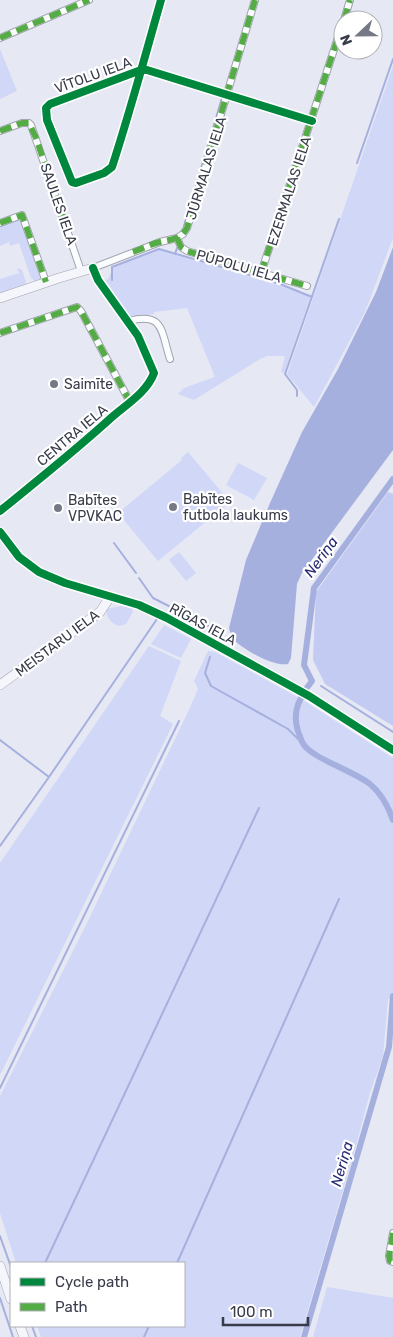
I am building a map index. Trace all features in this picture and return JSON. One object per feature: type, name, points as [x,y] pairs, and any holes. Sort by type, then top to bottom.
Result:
[{"type":"main road","points":[[0,298],[93,268]]},
{"type":"main road","name":"RĪGAS IELA","points":[[0,532],[18,557],[39,572],[65,583],[139,605],[167,618],[309,696],[393,750]]},
{"type":"main road","name":"MEISTARU IELA","points":[[0,685],[97,615],[105,606],[110,596]]},
{"type":"main road","points":[[0,1266],[10,1296]]},
{"type":"street","points":[[0,38],[89,0]]},
{"type":"street","points":[[141,70],[162,0]]},
{"type":"street","name":"JŪRMALAS IELA","points":[[177,238],[187,228],[255,0]]},
{"type":"street","name":"EZERMALAS IELA","points":[[262,273],[333,53]]},
{"type":"street","name":"VĪTOLU IELA","points":[[141,70],[112,167],[104,173],[76,183],[72,182],[47,120],[46,108],[50,104],[141,70],[147,70],[312,121]]},
{"type":"street","name":"SAULES IELA","points":[[0,131],[22,123],[29,123],[36,138],[81,271]]},
{"type":"street","points":[[0,223],[22,215],[46,282]]},
{"type":"street","points":[[170,359],[160,326],[153,319],[142,318],[129,321],[98,280],[93,268],[160,242],[177,238]]},
{"type":"street","name":"PŪPOLU IELA","points":[[177,238],[181,247],[187,251],[307,286]]},
{"type":"street","points":[[0,333],[77,308],[130,402]]},
{"type":"street","name":"CENTRA IELA","points":[[0,511],[69,456],[146,387],[154,373],[138,336],[129,321]]},
{"type":"street","points":[[393,1233],[389,1256],[390,1261],[393,1262]]},
{"type":"shaded area","points":[[0,49],[17,91],[0,99]]},
{"type":"shaded area","points":[[393,66],[393,238],[365,312],[314,407],[287,374]]},
{"type":"shaded area","points":[[20,219],[41,280],[36,282],[31,278],[19,243],[10,246],[9,242],[0,246],[0,226]]},
{"type":"shaded area","points":[[393,247],[393,450],[302,573],[297,584],[291,658],[288,664],[276,663],[261,658],[241,646],[232,637],[230,632],[229,628],[246,560],[302,432],[338,369],[376,292]]},
{"type":"shaded area","points":[[159,250],[311,295],[284,373],[281,372],[285,356],[267,356],[194,400],[178,394],[184,388],[215,377],[187,308],[131,317],[105,280],[108,279],[114,266]]},
{"type":"shaded area","points":[[17,268],[22,270],[26,282],[25,285],[0,295],[0,279],[19,273]]},
{"type":"shaded area","name":"Babītes futbola laukums","points":[[188,452],[230,502],[158,561],[118,513],[182,460],[181,458]]},
{"type":"shaded area","points":[[238,463],[267,478],[254,500],[226,485]]},
{"type":"shaded area","points":[[388,492],[393,494],[393,726],[325,684],[313,660],[316,592]]},
{"type":"shaded area","points":[[179,552],[196,573],[186,581],[169,560]]},
{"type":"shaded area","points":[[121,606],[132,608],[133,612],[126,624],[119,626],[110,620],[107,615],[107,609]]},
{"type":"shaded area","points":[[164,625],[191,639],[181,658],[151,644]]},
{"type":"shaded area","points":[[149,646],[181,661],[160,716],[173,724],[0,1075],[0,863]]},
{"type":"shaded area","points":[[208,651],[215,652],[303,700],[393,758],[393,999],[388,999],[383,1056],[370,1093],[300,1337],[41,1337],[37,1327],[185,1327],[185,1262],[16,1262],[0,1213],[0,1096],[86,925],[188,712],[198,689],[194,681]]},
{"type":"shaded area","points":[[327,1287],[393,1298],[393,1337],[313,1337]]},
{"type":"waterway","points":[[357,163],[393,59]]},
{"type":"waterway","points":[[184,226],[222,98]]},
{"type":"waterway","points":[[297,396],[297,390],[285,374],[339,219]]},
{"type":"waterway","points":[[175,254],[177,248]]},
{"type":"waterway","points":[[112,280],[112,267],[159,249],[280,284],[312,297]]},
{"type":"waterway","name":"Neriņa","points":[[306,689],[312,681],[304,665],[314,588],[393,479]]},
{"type":"waterway","points":[[114,543],[136,573]]},
{"type":"waterway","points":[[139,578],[153,598],[216,630]]},
{"type":"waterway","points":[[0,846],[157,619]]},
{"type":"waterway","points":[[210,657],[205,673],[211,686],[288,729],[305,746]]},
{"type":"waterway","points":[[321,686],[393,732]]},
{"type":"waterway","name":"Neriņa","points":[[301,698],[296,710],[296,722],[304,745],[316,755],[370,784],[384,800],[393,820]]},
{"type":"waterway","points":[[0,1088],[179,721]]},
{"type":"waterway","points":[[0,740],[49,777]]},
{"type":"waterway","points":[[45,1262],[259,808]]},
{"type":"waterway","points":[[177,1262],[339,899]]},
{"type":"waterway","name":"Neriņa","points":[[304,1337],[389,1047],[393,996]]},
{"type":"waterway","points":[[0,1236],[10,1264]]},
{"type":"waterway","points":[[0,1298],[13,1337]]},
{"type":"waterway","points":[[32,1327],[36,1337]]},
{"type":"waterway","points":[[144,1337],[149,1327]]},
{"type":"marked path","points":[[0,38],[89,0]]},
{"type":"marked path","points":[[133,252],[182,235],[187,228],[255,0]]},
{"type":"marked path","points":[[347,10],[350,0]]},
{"type":"marked path","points":[[261,273],[333,53]]},
{"type":"marked path","points":[[0,131],[22,123],[29,123],[36,138],[68,232]]},
{"type":"marked path","points":[[0,223],[22,215],[46,282]]},
{"type":"marked path","points":[[177,238],[181,247],[187,251],[307,286]]},
{"type":"marked path","points":[[0,333],[77,307],[81,311],[130,402]]},
{"type":"marked path","points":[[393,1233],[389,1256],[390,1261],[393,1262]]},
{"type":"cycle path","points":[[161,0],[143,63],[137,84],[131,105],[112,167],[104,173],[76,183],[72,182],[47,120],[46,108],[50,104],[141,70],[147,70],[312,121]]},
{"type":"cycle path","points":[[0,511],[136,397],[147,386],[154,373],[138,336],[98,280],[93,268]]},
{"type":"cycle path","points":[[0,532],[19,557],[39,572],[65,583],[139,605],[167,618],[309,696],[393,750]]},
{"type":"place","name":"Saimīte","points":[[54,384]]},
{"type":"place","name":"Babītes futbola laukums","points":[[173,507]]},
{"type":"place","name":"Babītes VPVKAC","points":[[58,508]]}]
